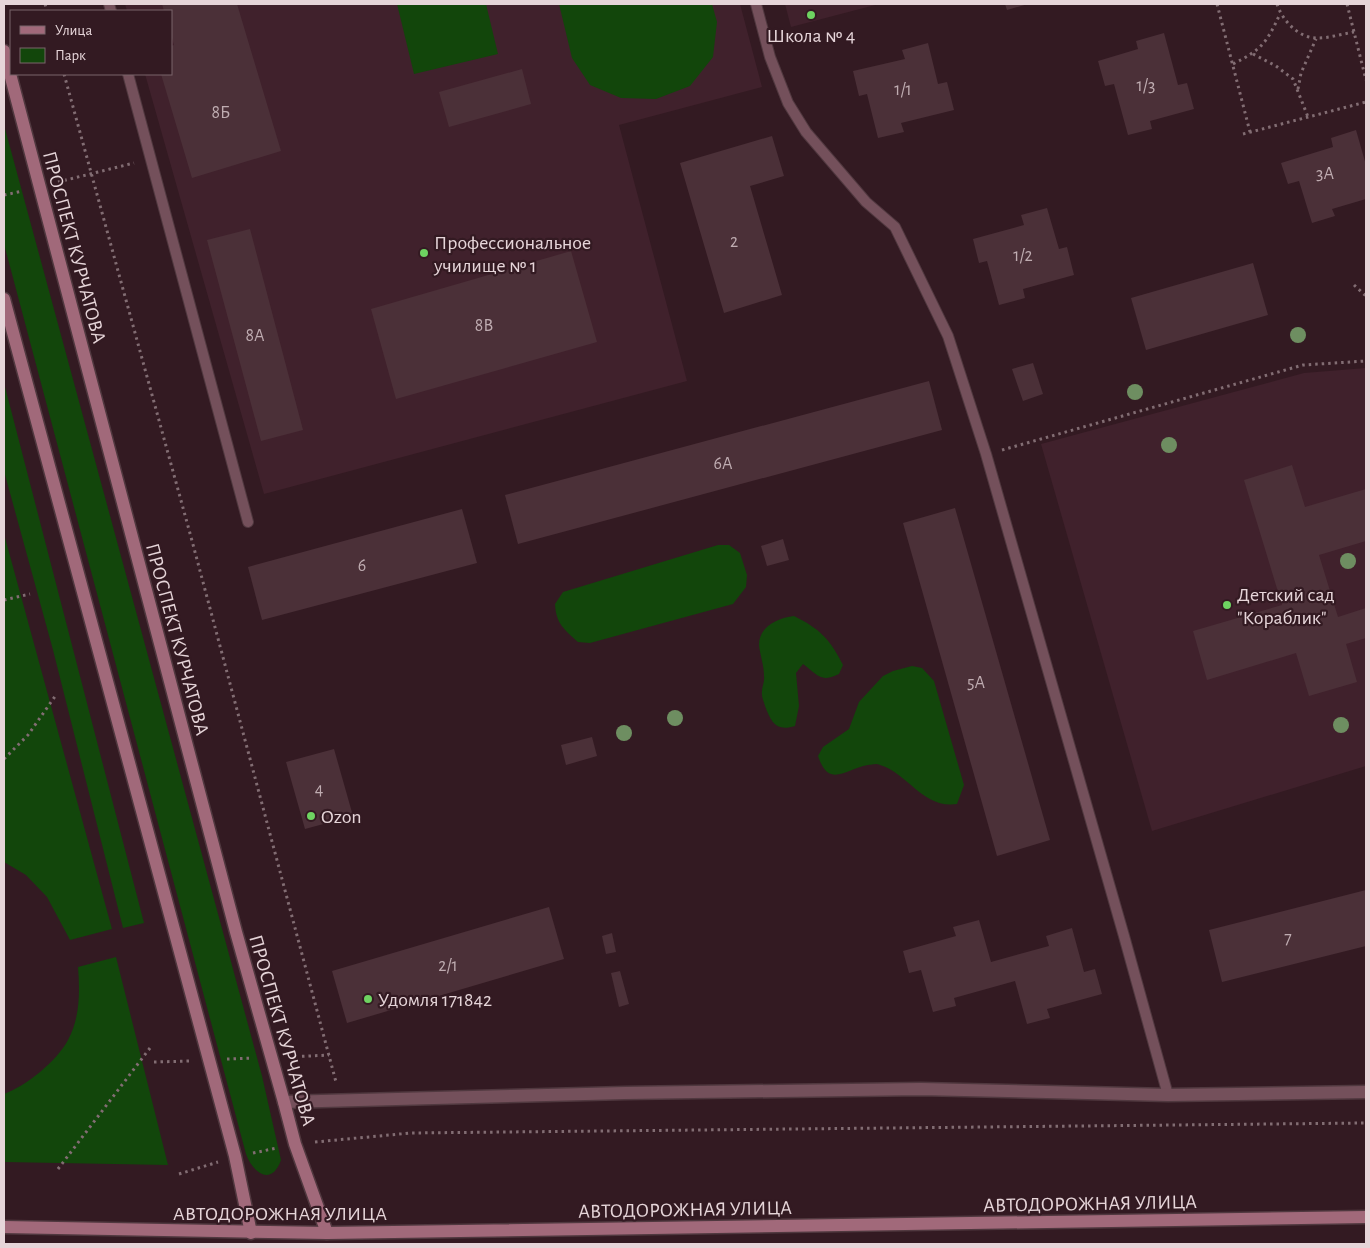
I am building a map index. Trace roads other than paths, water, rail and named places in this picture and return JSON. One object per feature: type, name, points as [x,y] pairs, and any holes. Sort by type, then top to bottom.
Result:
[{"type":"street","name":"ПРОСПЕКТ КУРЧАТОВА","points":[[4,51],[10,74]]},
{"type":"street","name":"ПРОСПЕКТ КУРЧАТОВА","points":[[10,75],[236,932],[295,1144],[327,1233]]},
{"type":"street","points":[[4,299],[235,1156],[251,1233]]},
{"type":"street","points":[[284,1102],[340,1099],[625,1093],[921,1089],[1168,1095],[1366,1092]]},
{"type":"street","name":"АВТОДОРОЖНАЯ УЛИЦА","points":[[4,1227],[327,1233],[1366,1217]]},
{"type":"lane","points":[[756,4],[770,57],[788,103],[806,132],[866,202],[895,227],[948,336],[986,454],[1122,927],[1168,1095]]},
{"type":"lane","points":[[128,75],[248,522]]},
{"type":"place","name":"Школа № 4","points":[[811,15]]},
{"type":"place","name":"Профессиональное училище № 1","points":[[424,253]]},
{"type":"place","name":"Детский сад \"Кораблик\"","points":[[1227,605]]},
{"type":"place","name":"Ozon","points":[[311,816]]},
{"type":"place","name":"Удомля 171842","points":[[368,999]]}]
